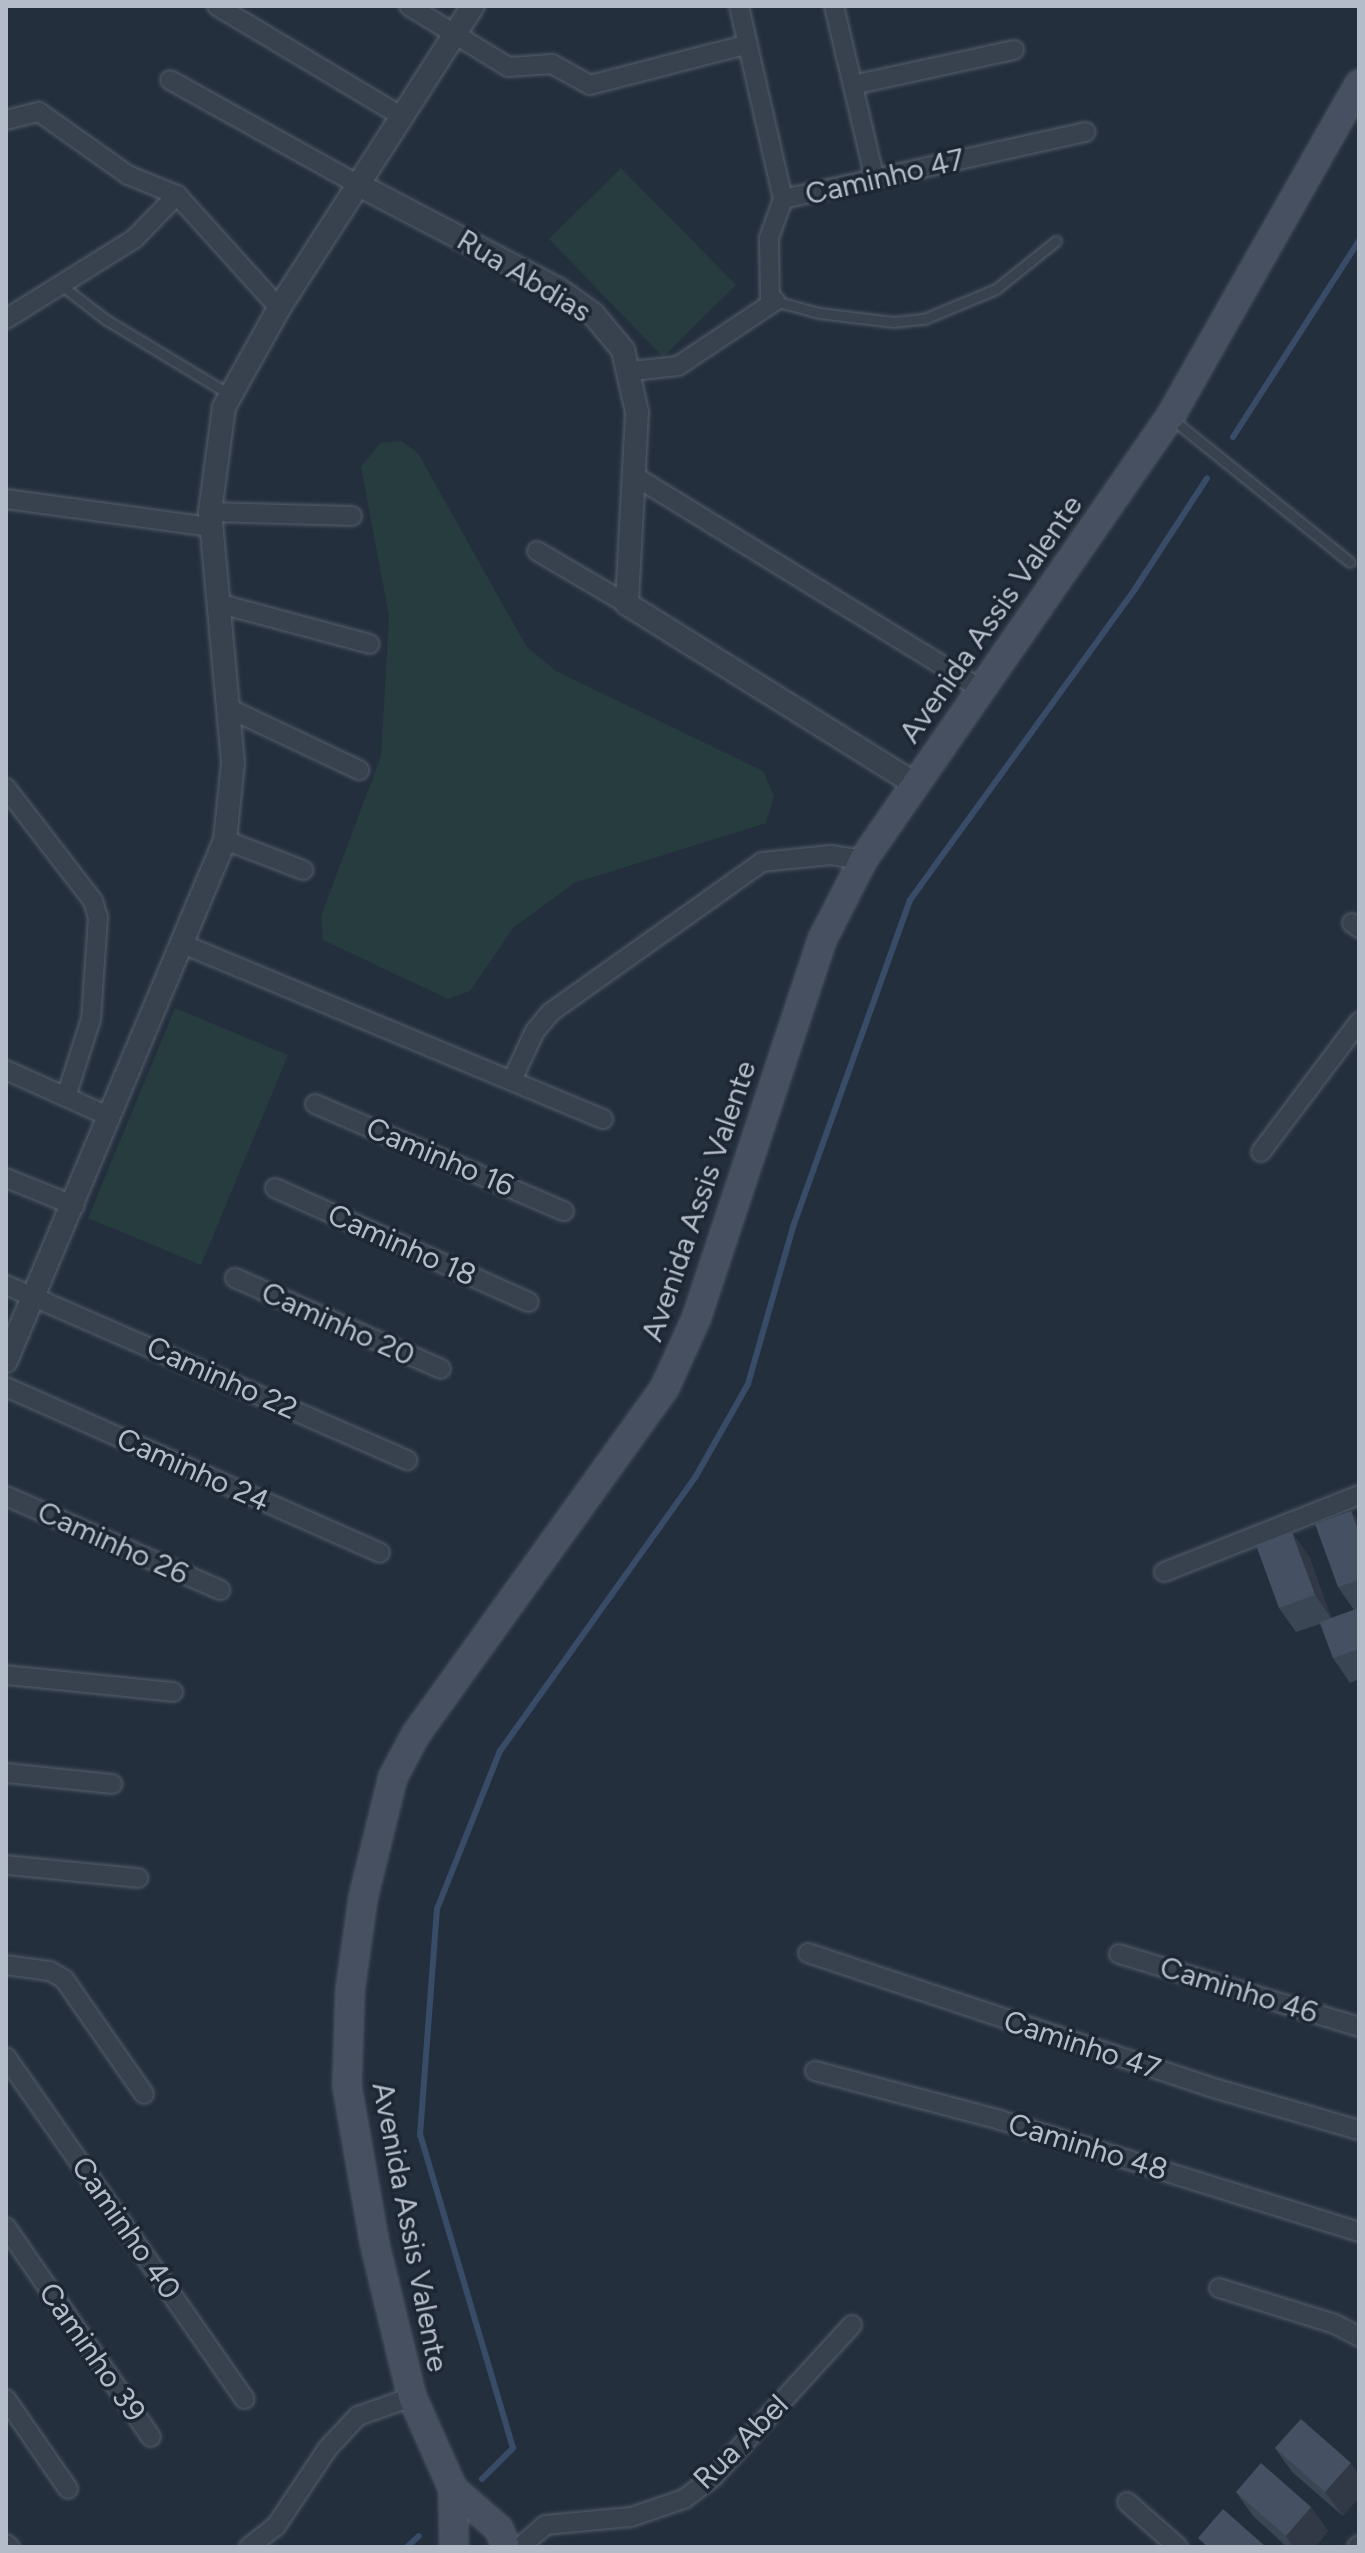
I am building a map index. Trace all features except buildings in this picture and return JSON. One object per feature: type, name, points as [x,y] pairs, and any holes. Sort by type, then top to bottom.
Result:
[{"type":"main road","name":"Avenida Assis Valente","points":[[454,2547],[453,2489],[412,2397],[375,2245],[346,2063],[363,1898],[384,1801],[416,1734],[665,1387],[696,1319],[818,951],[863,860],[913,783],[982,690],[1170,417],[1359,84]]},
{"type":"main road","name":"Avenida Assis Valente","points":[[453,2489],[499,2529],[506,2547]]},
{"type":"street","points":[[217,6],[399,115]]},
{"type":"street","points":[[409,6],[508,67],[552,64],[590,85],[748,44]]},
{"type":"street","points":[[6,1361],[185,945],[225,840],[233,763],[210,520],[218,432],[229,394],[399,115],[473,6]]},
{"type":"street","name":"Caminho 47","points":[[739,6],[783,199],[1086,132]]},
{"type":"street","points":[[834,6],[875,179]]},
{"type":"street","points":[[853,85],[1014,50]]},
{"type":"street","points":[[170,80],[357,184]]},
{"type":"street","points":[[6,120],[39,112],[128,175],[177,195],[279,308]]},
{"type":"street","name":"Rua Abdias","points":[[357,184],[558,289],[610,332],[632,371],[636,477],[627,604]]},
{"type":"street","points":[[6,319],[134,239],[177,195]]},
{"type":"street","points":[[632,371],[678,366],[773,302],[769,238],[783,199]]},
{"type":"street","points":[[636,477],[982,690]]},
{"type":"street","points":[[6,499],[210,520],[352,516]]},
{"type":"street","points":[[537,551],[913,783]]},
{"type":"street","points":[[217,603],[370,644]]},
{"type":"street","points":[[230,709],[359,770]]},
{"type":"street","points":[[6,788],[93,901],[98,917],[91,1019],[66,1097]]},
{"type":"street","points":[[225,840],[303,870]]},
{"type":"street","points":[[512,1080],[535,1031],[551,1012],[762,862],[831,855],[863,860]]},
{"type":"street","points":[[185,945],[603,1119]]},
{"type":"street","points":[[1261,1152],[1359,1022]]},
{"type":"street","points":[[6,1070],[110,1117]]},
{"type":"street","name":"Caminho 16","points":[[315,1104],[564,1211]]},
{"type":"street","points":[[6,1178],[75,1206]]},
{"type":"street","name":"Caminho 18","points":[[275,1188],[529,1302]]},
{"type":"street","name":"Caminho 20","points":[[235,1278],[441,1369]]},
{"type":"street","name":"Caminho 22","points":[[6,1285],[407,1460]]},
{"type":"street","name":"Caminho 24","points":[[6,1387],[380,1553]]},
{"type":"street","points":[[1164,1572],[1359,1495]]},
{"type":"street","name":"Caminho 26","points":[[6,1496],[220,1590]]},
{"type":"street","points":[[6,1675],[173,1692]]},
{"type":"street","points":[[6,1773],[112,1784]]},
{"type":"street","points":[[6,1865],[138,1878]]},
{"type":"street","name":"Caminho 47","points":[[808,1953],[1195,2082],[1359,2130]]},
{"type":"street","name":"Caminho 46","points":[[1119,1954],[1359,2027]]},
{"type":"street","points":[[6,1965],[50,1971],[64,1979],[144,2094]]},
{"type":"street","name":"Caminho 40","points":[[6,2057],[245,2399]]},
{"type":"street","name":"Caminho 48","points":[[815,2071],[1000,2120],[1359,2232]]},
{"type":"street","name":"Caminho 39","points":[[6,2227],[151,2437]]},
{"type":"street","points":[[1219,2288],[1335,2324],[1359,2337]]},
{"type":"street","name":"Rua Abel","points":[[520,2547],[545,2525],[631,2517],[684,2499],[713,2477],[852,2325]]},
{"type":"street","points":[[249,2547],[276,2526],[328,2448],[358,2416],[412,2397]]},
{"type":"street","points":[[6,2399],[68,2489]]},
{"type":"street","points":[[1127,2502],[1178,2547]]},
{"type":"lane","points":[[773,302],[819,313],[893,322],[924,319],[996,289],[1056,241]]},
{"type":"lane","points":[[61,285],[105,319],[229,394]]},
{"type":"lane","points":[[1170,417],[1350,562]]},
{"type":"green space","points":[[621,168],[736,285],[663,357],[549,239]]},
{"type":"green space","points":[[401,441],[418,453],[526,646],[556,671],[763,771],[774,796],[766,823],[574,883],[513,928],[470,991],[448,999],[323,940],[321,916],[381,756],[389,616],[361,467],[380,443]]},
{"type":"green space","points":[[175,1008],[288,1055],[201,1265],[88,1218]]},
{"type":"waterway","points":[[1233,437],[1359,241]]},
{"type":"waterway","points":[[482,2479],[513,2448],[420,2135],[437,1909],[500,1751],[696,1476],[748,1384],[794,1224],[910,900],[1135,589],[1207,478]]},
{"type":"waterway","points":[[407,2547],[419,2536]]}]
